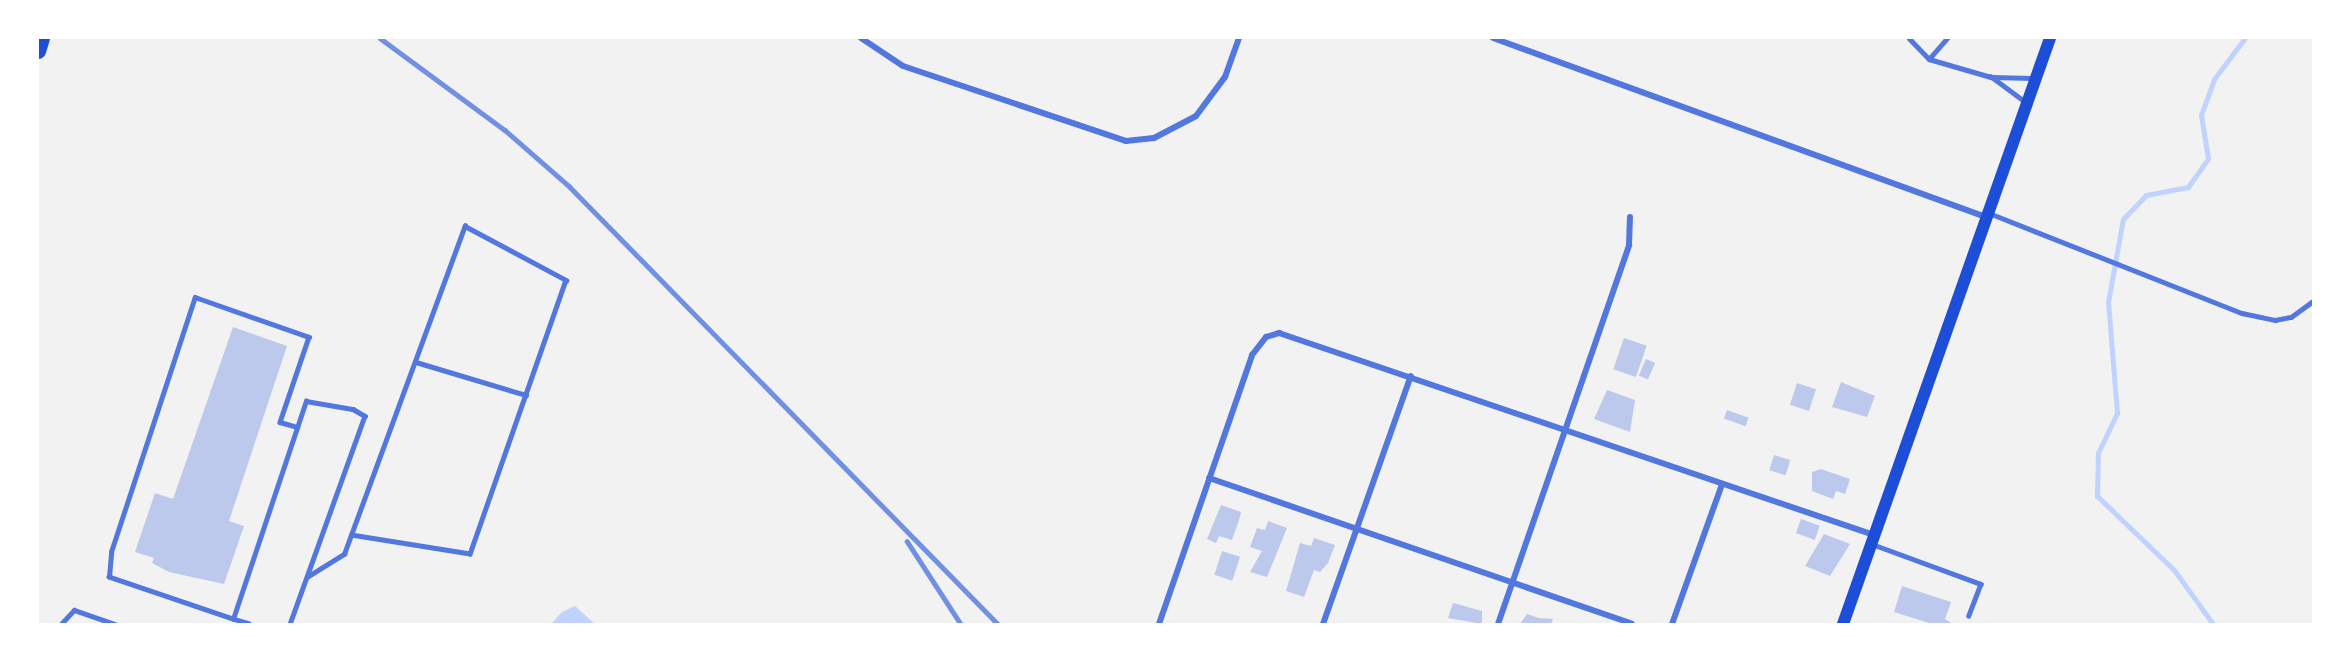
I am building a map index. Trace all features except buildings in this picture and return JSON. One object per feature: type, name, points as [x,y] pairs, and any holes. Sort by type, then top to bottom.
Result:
[{"type":"main road","points":[[38,51],[42,38]]},
{"type":"main road","points":[[1844,624],[2050,38]]},
{"type":"street","points":[[861,38],[887,60],[1098,136],[1126,141],[1154,138],[1178,129],[1214,98],[1239,38]]},
{"type":"street","points":[[1493,38],[1988,215]]},
{"type":"street","points":[[1498,624],[1629,245],[1630,217]]},
{"type":"street","points":[[1159,624],[1252,355],[1266,337],[1293,334],[1566,428],[1873,540]]},
{"type":"street","points":[[1323,624],[1412,376]]},
{"type":"street","points":[[1209,478],[1632,624]]},
{"type":"street","points":[[1672,624],[1722,484]]},
{"type":"lane","points":[[1909,38],[1929,59],[1991,77],[2035,78]]},
{"type":"lane","points":[[1929,59],[1947,38]]},
{"type":"lane","points":[[1991,77],[2027,103]]},
{"type":"lane","points":[[1988,215],[2189,296],[2275,320],[2292,317],[2313,300]]},
{"type":"lane","points":[[307,577],[344,554],[351,535],[416,362],[465,226],[566,280],[470,554],[351,535]]},
{"type":"lane","points":[[249,624],[109,577],[111,552],[195,297],[309,337],[280,422],[297,427]]},
{"type":"lane","points":[[416,362],[526,395]]},
{"type":"lane","points":[[233,619],[306,401],[365,416],[290,624]]},
{"type":"lane","points":[[1873,540],[1981,584],[1969,615]]},
{"type":"lane","points":[[61,624],[74,610],[114,624]]},
{"type":"water","points":[[575,606],[595,624],[551,624],[562,612]]},
{"type":"waterway","points":[[2213,624],[2174,570],[2097,496],[2098,453],[2117,413],[2108,302],[2123,219],[2146,195],[2188,187],[2208,158],[2201,115],[2214,79],[2245,38]]},
{"type":"railway","points":[[380,38],[505,130],[570,187],[998,624]]},
{"type":"railway","points":[[907,541],[961,624]]}]
